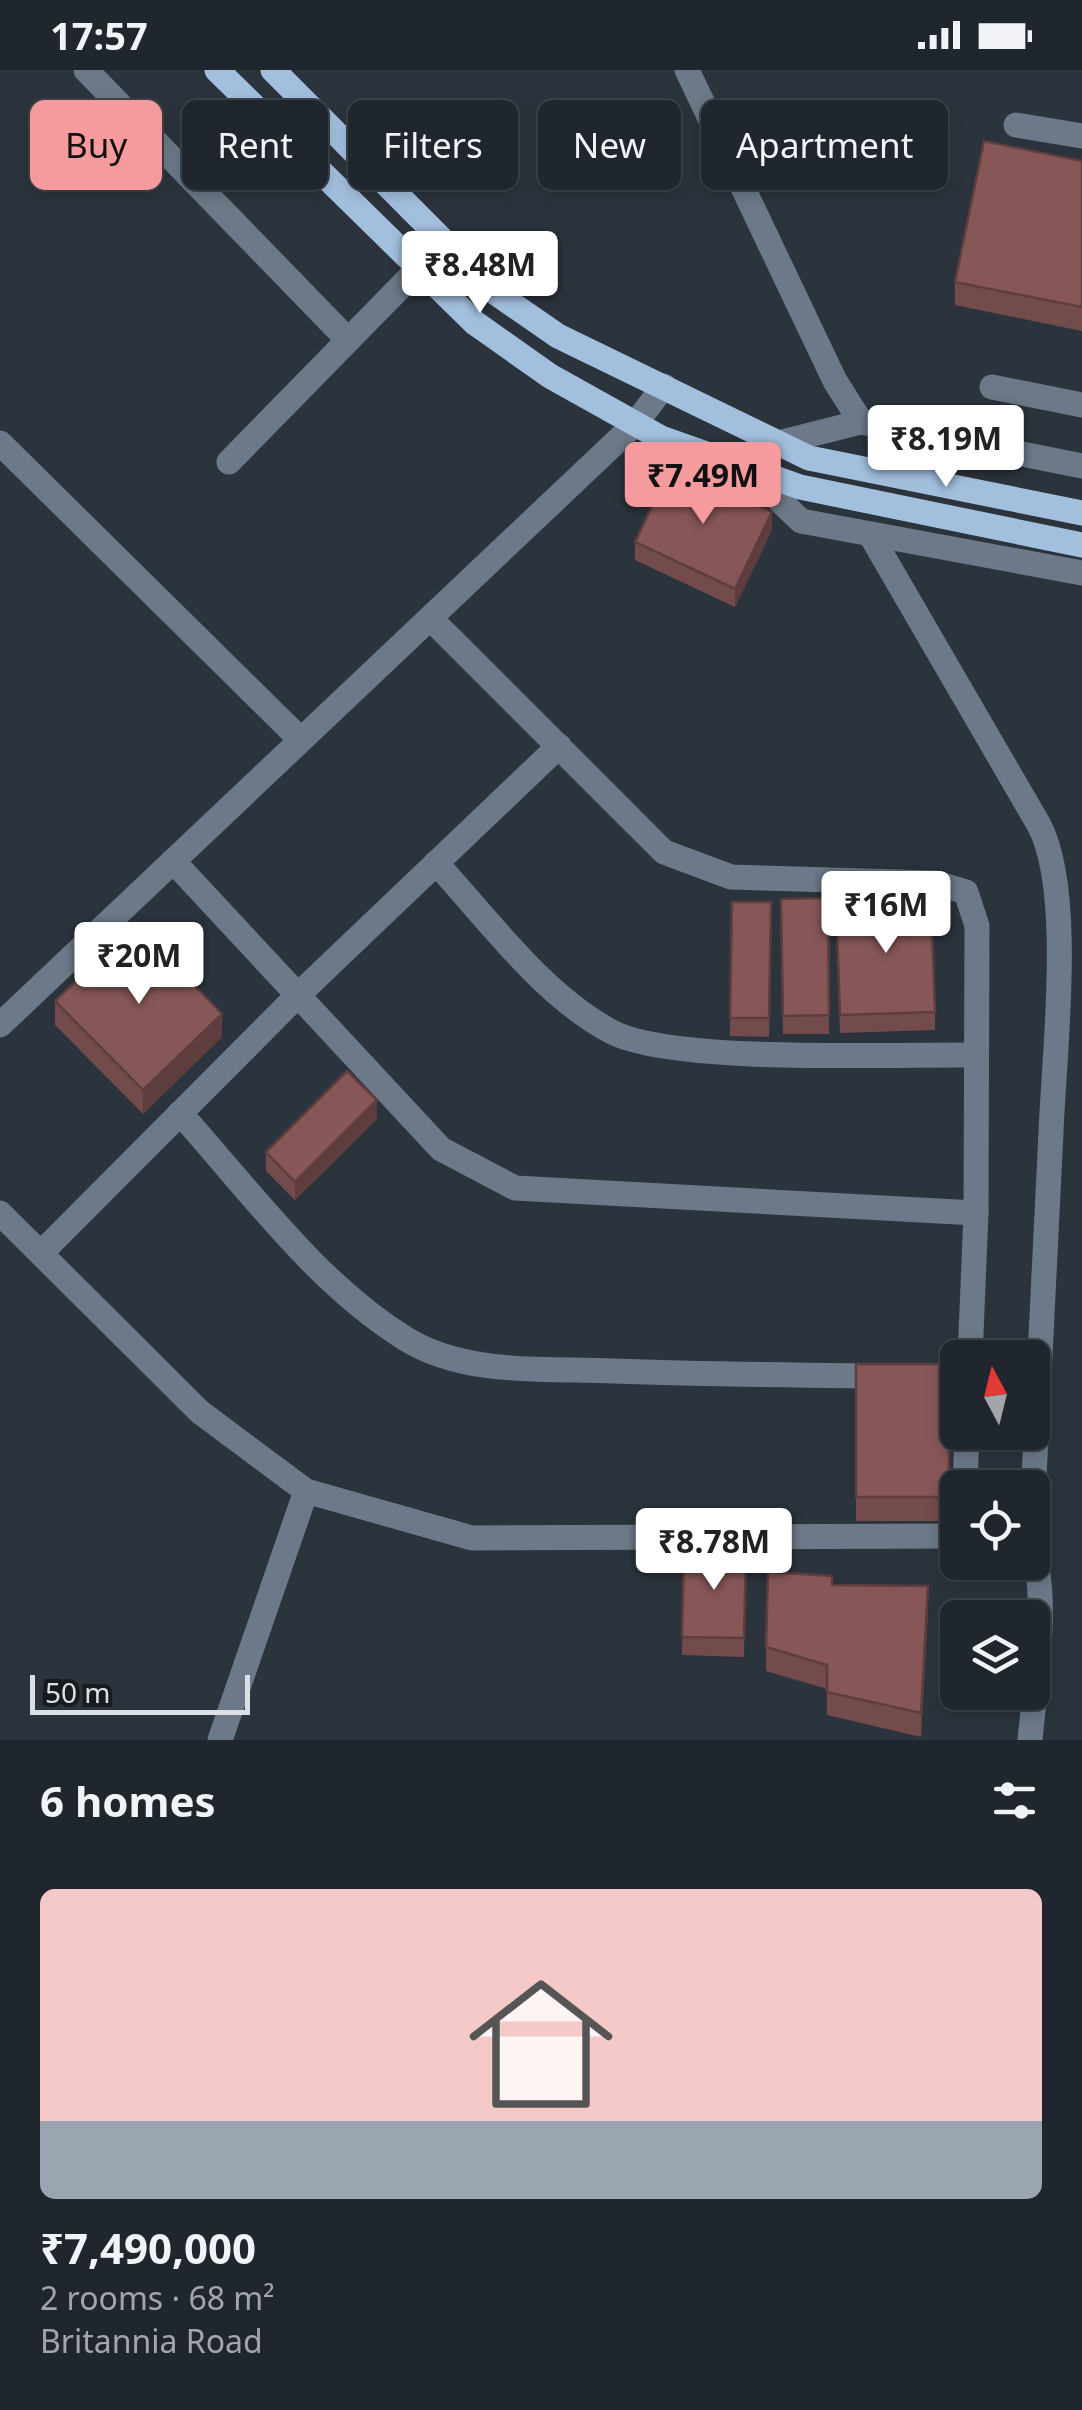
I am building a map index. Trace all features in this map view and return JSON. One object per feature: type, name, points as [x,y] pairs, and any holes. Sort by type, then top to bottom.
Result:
[{"type":"main road","points":[[217,70],[475,323],[509,348],[661,438],[800,487],[1082,546]]},
{"type":"main road","points":[[272,70],[462,261],[523,315],[774,444],[810,458],[1082,513]]},
{"type":"lane","points":[[86,70],[348,340]]},
{"type":"lane","points":[[686,70],[834,381],[862,422]]},
{"type":"lane","points":[[1016,125],[1082,136]]},
{"type":"lane","points":[[229,462],[420,268]]},
{"type":"lane","points":[[0,1025],[636,424],[664,386]]},
{"type":"lane","points":[[992,388],[1082,406]]},
{"type":"lane","points":[[774,444],[862,422],[1082,466]]},
{"type":"lane","points":[[0,443],[301,740]]},
{"type":"lane","points":[[744,467],[801,521],[1082,573]]},
{"type":"lane","points":[[870,534],[1052,848],[1058,880],[1034,1470]]},
{"type":"lane","points":[[430,618],[664,852],[731,878],[936,883],[966,892],[977,926],[976,1213],[971,1340]]},
{"type":"lane","points":[[41,1253],[298,995],[559,746]]},
{"type":"lane","points":[[173,861],[441,1149],[515,1188],[976,1213]]},
{"type":"lane","points":[[436,863],[549,985],[615,1034],[654,1044],[724,1050],[976,1055]]},
{"type":"lane","points":[[180,1114],[310,1258],[370,1314],[408,1341],[448,1358],[498,1366],[680,1374],[940,1377]]},
{"type":"lane","points":[[0,1213],[200,1412],[306,1491],[472,1538],[940,1536]]},
{"type":"lane","points":[[220,1740],[306,1491]]},
{"type":"lane","points":[[1030,1740],[1039,1580]]},
{"type":"building","points":[[984,141],[1082,161],[1082,307],[955,282]]},
{"type":"building","points":[[671,465],[772,512],[735,589],[635,542]]},
{"type":"building","points":[[828,898],[829,1015],[783,1016],[781,899]]},
{"type":"building","points":[[931,898],[935,1012],[840,1015],[836,901]]},
{"type":"building","points":[[732,902],[771,902],[769,1018],[730,1018]]},
{"type":"building","points":[[135,924],[222,1014],[143,1090],[55,1001]]},
{"type":"building","points":[[347,1071],[377,1100],[295,1182],[266,1152]]},
{"type":"building","points":[[856,1364],[940,1364],[940,1450],[949,1450],[949,1470],[940,1470],[940,1497],[856,1497]]},
{"type":"building","points":[[684,1548],[746,1550],[744,1638],[682,1637]]},
{"type":"building","points":[[768,1572],[832,1576],[832,1585],[928,1586],[921,1713],[827,1692],[827,1665],[766,1647]]}]
